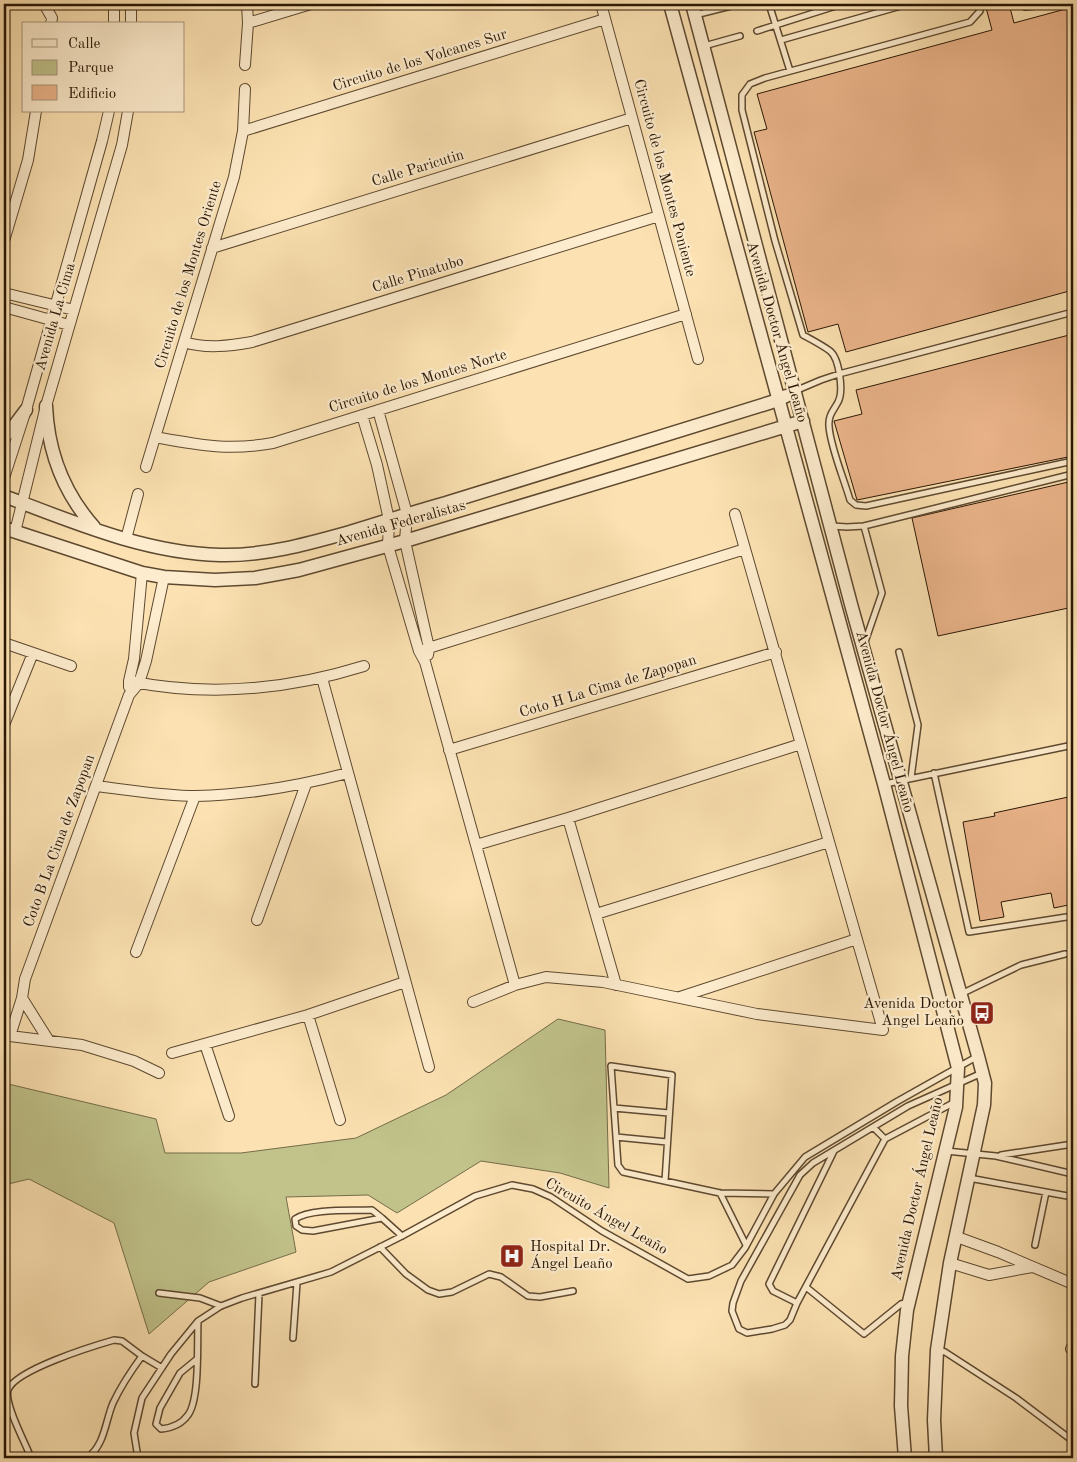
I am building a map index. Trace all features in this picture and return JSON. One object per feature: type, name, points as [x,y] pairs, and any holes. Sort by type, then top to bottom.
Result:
[{"type":"street","points":[[44,4],[52,18],[51,22]]},
{"type":"street","points":[[114,4],[114,22]]},
{"type":"street","points":[[131,4],[131,22]]},
{"type":"street","points":[[245,65],[248,23],[247,4]]},
{"type":"street","points":[[248,23],[310,4]]},
{"type":"street","name":"Circuito de los Montes Poniente","points":[[601,4],[698,359]]},
{"type":"street","name":"Avenida Doctor Ángel Leaño","points":[[670,4],[884,784],[958,1068],[956,1101],[909,1302],[902,1356],[901,1406],[905,1458]]},
{"type":"street","name":"Avenida Doctor Ángel Leaño","points":[[693,9],[863,647],[906,779],[985,1083],[984,1105],[950,1263],[936,1350],[934,1420],[936,1458]]},
{"type":"street","name":"Circuito de los Volcanes Sur","points":[[243,131],[605,20]]},
{"type":"street","name":"Circuito de los Montes Oriente","points":[[146,467],[234,177],[243,131],[245,89]]},
{"type":"street","points":[[4,242],[28,160],[36,112]]},
{"type":"street","name":"Avenida La Cima","points":[[4,478],[26,410],[109,112]]},
{"type":"street","name":"Avenida La Cima","points":[[9,530],[22,503],[46,406],[122,145],[128,112]]},
{"type":"street","name":"Calle Paricutin","points":[[212,248],[632,118]]},
{"type":"street","name":"Calle Pinatubo","points":[[184,342],[207,346],[231,346],[252,342],[659,216]]},
{"type":"street","points":[[734,242],[754,236]]},
{"type":"street","points":[[69,325],[6,308],[8,294],[74,310]]},
{"type":"street","points":[[31,314],[34,301]]},
{"type":"street","name":"Circuito de los Montes Norte","points":[[155,437],[215,447],[273,443],[686,314]]},
{"type":"street","name":"Avenida Federalistas","points":[[4,496],[126,539],[168,550],[220,555],[252,554],[300,546],[389,520],[779,400],[795,392]]},
{"type":"street","points":[[46,406],[49,442],[60,476],[75,504],[96,529]]},
{"type":"street","points":[[4,438],[26,410]]},
{"type":"street","points":[[378,410],[407,514],[405,541],[425,662],[515,985]]},
{"type":"street","points":[[362,415],[380,477],[389,520],[388,546],[424,650]]},
{"type":"street","name":"Avenida Federalistas","points":[[9,530],[142,573],[215,580],[255,578],[299,570],[388,546],[803,421]]},
{"type":"street","points":[[380,477],[396,471]]},
{"type":"street","points":[[126,539],[138,494]]},
{"type":"street","points":[[473,1002],[515,985],[546,978],[603,982],[758,1014],[883,1030],[736,514]]},
{"type":"street","points":[[424,650],[746,549]]},
{"type":"street","name":"Coto B La Cima de Zapopan","points":[[129,695],[128,681],[134,659],[142,573]]},
{"type":"street","name":"Coto B La Cima de Zapopan","points":[[159,1074],[134,1061],[82,1045],[7,1037],[22,998],[26,978],[129,695],[139,683],[146,661],[164,576]]},
{"type":"street","points":[[4,643],[71,666]]},
{"type":"street","name":"Coto H La Cima de Zapopan","points":[[449,750],[776,652]]},
{"type":"street","points":[[4,724],[33,653]]},
{"type":"street","points":[[128,681],[170,687],[231,690],[262,688],[322,678],[364,666]]},
{"type":"street","points":[[322,678],[429,1067]]},
{"type":"street","points":[[476,845],[568,818],[801,744]]},
{"type":"street","points":[[96,786],[195,796],[306,784],[348,772]]},
{"type":"street","points":[[257,920],[306,784]]},
{"type":"street","points":[[136,952],[195,796]]},
{"type":"street","points":[[568,818],[616,985]]},
{"type":"street","points":[[596,914],[829,842]]},
{"type":"street","points":[[678,998],[857,939]]},
{"type":"street","points":[[172,1053],[308,1015],[405,982]]},
{"type":"street","points":[[22,998],[49,1041]]},
{"type":"street","points":[[308,1015],[340,1120]]},
{"type":"street","points":[[205,1044],[229,1116]]},
{"type":"street","points":[[957,1237],[1073,1284]]},
{"type":"street","points":[[950,1263],[989,1275],[1032,1267]]},
{"type":"lane","points":[[769,4],[790,71]]},
{"type":"lane","points":[[757,31],[842,4]]},
{"type":"lane","points":[[780,40],[908,4]]},
{"type":"lane","points":[[979,4],[980,11]]},
{"type":"lane","points":[[1021,4],[1025,7],[1045,4]]},
{"type":"lane","points":[[693,9],[732,6]]},
{"type":"lane","points":[[986,8],[980,11],[970,22],[790,71],[750,84],[742,95],[742,110],[775,241],[803,335],[832,352],[840,374],[841,394],[830,414],[829,424],[830,436],[850,500],[856,505],[866,506],[1073,461]]},
{"type":"lane","points":[[704,46],[740,36]]},
{"type":"lane","points":[[795,392],[840,374],[1073,312]]},
{"type":"lane","points":[[830,526],[864,526],[1073,474]]},
{"type":"lane","points":[[863,647],[882,593],[864,526]]},
{"type":"lane","points":[[899,652],[918,725],[906,779]]},
{"type":"lane","points":[[884,784],[1073,745]]},
{"type":"lane","points":[[934,773],[969,932],[1073,916]]},
{"type":"lane","points":[[961,994],[1021,965],[1065,954]]},
{"type":"lane","name":"Circuito Ángel Leaño","points":[[138,1458],[134,1433],[142,1398],[162,1368],[198,1322],[222,1306],[242,1298],[331,1272],[475,1196],[512,1185],[532,1189],[551,1197],[602,1231],[688,1279],[709,1276],[732,1265],[746,1245],[774,1194],[806,1157],[891,1105],[978,1056]]},
{"type":"lane","points":[[665,1181],[672,1074],[611,1066],[618,1165],[623,1172],[665,1181],[720,1192],[774,1194]]},
{"type":"lane","points":[[956,1101],[885,1139],[797,1303],[790,1320],[785,1325],[772,1329],[747,1333],[739,1329],[732,1311],[741,1281],[800,1175],[814,1163],[908,1106],[982,1072]]},
{"type":"lane","points":[[614,1108],[669,1113]]},
{"type":"lane","points":[[873,1127],[885,1139]]},
{"type":"lane","points":[[616,1137],[667,1142]]},
{"type":"lane","points":[[996,1156],[1073,1144]]},
{"type":"lane","points":[[945,1150],[996,1156],[1028,1162],[1061,1172],[1073,1173]]},
{"type":"lane","points":[[797,1303],[773,1291],[769,1284],[835,1151]]},
{"type":"lane","points":[[1027,1151],[1028,1162]]},
{"type":"lane","points":[[969,1178],[1073,1197]]},
{"type":"lane","points":[[720,1192],[746,1245]]},
{"type":"lane","points":[[1035,1245],[1046,1192]]},
{"type":"lane","points":[[382,1218],[312,1231],[302,1230],[296,1226],[295,1219],[301,1214],[318,1212],[372,1210],[382,1218],[402,1236]]},
{"type":"lane","points":[[380,1247],[406,1274],[428,1290],[439,1294],[452,1292],[489,1274],[501,1277],[528,1296],[540,1297],[573,1291]]},
{"type":"lane","points":[[293,1338],[297,1283]]},
{"type":"lane","points":[[806,1287],[864,1334],[901,1304],[909,1302]]},
{"type":"lane","points":[[159,1294],[200,1298],[222,1306]]},
{"type":"lane","points":[[255,1384],[259,1294]]},
{"type":"lane","points":[[197,1359],[180,1373],[160,1408],[156,1424],[161,1429],[172,1428],[180,1423],[188,1415],[194,1402],[197,1359],[198,1322]]},
{"type":"lane","points":[[31,1458],[8,1402],[8,1390],[15,1382],[64,1356],[114,1340],[122,1341],[162,1368]]},
{"type":"lane","points":[[936,1350],[945,1352],[1016,1398],[1073,1441]]},
{"type":"lane","points":[[87,1458],[93,1454],[104,1436],[112,1405],[126,1377],[142,1356]]},
{"type":"green space","points":[[558,1019],[605,1030],[609,1188],[560,1173],[481,1161],[397,1213],[368,1195],[286,1197],[296,1252],[209,1282],[149,1334],[114,1223],[29,1179],[4,1185],[4,1083],[156,1119],[165,1153],[241,1153],[356,1138],[446,1095]]},
{"type":"building","points":[[985,4],[1009,4],[1014,23],[1073,7],[1073,290],[846,352],[838,324],[808,332],[754,132],[767,129],[757,94],[992,30]]},
{"type":"building","points":[[1073,334],[1073,456],[857,500],[834,421],[862,414],[856,390]]},
{"type":"building","points":[[1073,481],[1073,607],[938,636],[912,518]]},
{"type":"building","points":[[1073,796],[1073,904],[1054,908],[1051,893],[1001,902],[1004,917],[980,921],[963,822],[995,816],[994,813]]},
{"type":"place","name":"Avenida Doctor Angel Leaño","points":[[982,1013]]},
{"type":"place","name":"Hospital Dr. Ángel Leaño","points":[[512,1256]]}]
